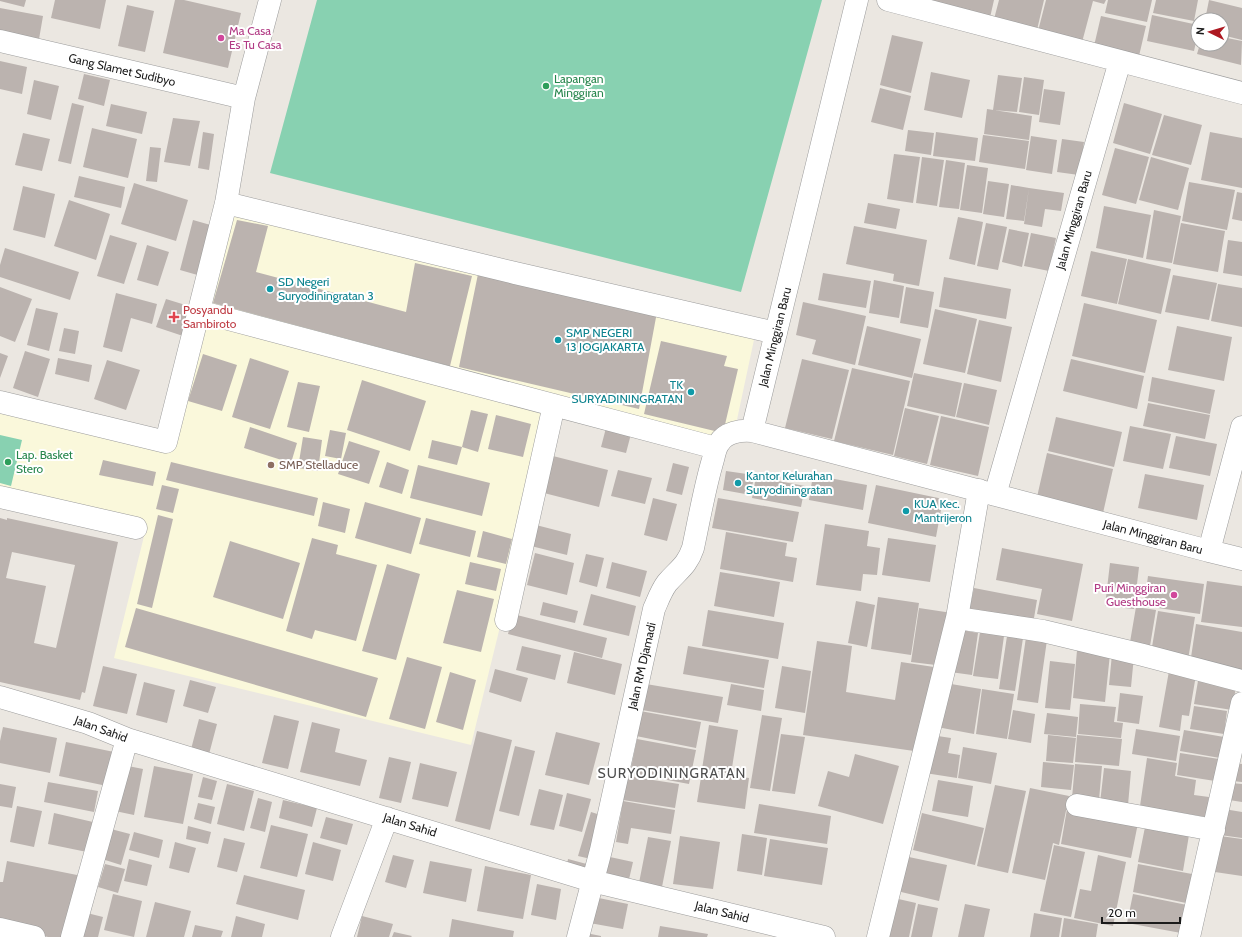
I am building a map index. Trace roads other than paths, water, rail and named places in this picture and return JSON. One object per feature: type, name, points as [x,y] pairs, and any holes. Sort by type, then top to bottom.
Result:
[{"type":"street","points":[[0,402],[166,442],[226,203],[244,98],[270,0]]},
{"type":"street","name":"Jalan Minggiran Baru","points":[[857,0],[752,431],[1209,552],[1242,427]]},
{"type":"street","points":[[888,0],[1242,93]]},
{"type":"street","name":"Gang Slamet Sudibyo","points":[[0,41],[244,98]]},
{"type":"street","name":"Jalan Minggiran Baru","points":[[987,492],[1120,61]]},
{"type":"street","points":[[226,203],[776,333]]},
{"type":"street","points":[[198,311],[716,448],[723,438],[734,432],[744,430],[752,431]]},
{"type":"street","points":[[506,620],[554,405]]},
{"type":"street","name":"Jalan RM Djamadi","points":[[578,937],[601,850],[654,609],[661,592],[667,583],[690,558],[716,448]]},
{"type":"street","points":[[878,937],[987,492]]},
{"type":"street","points":[[0,497],[136,528]]},
{"type":"street","points":[[1209,552],[1242,559]]},
{"type":"street","points":[[957,618],[1043,631],[1242,681]]},
{"type":"street","name":"Jalan Sahid","points":[[0,697],[88,723],[127,739],[592,881],[824,937]]},
{"type":"street","points":[[1189,937],[1242,703]]},
{"type":"street","points":[[72,937],[127,739]]},
{"type":"street","points":[[1077,804],[1214,830]]},
{"type":"street","points":[[342,937],[387,818]]},
{"type":"street","points":[[0,929],[34,937]]},
{"type":"place","name":"Ma Casa Es Tu Casa","points":[[221,38]]},
{"type":"place","name":"Lapangan Minggiran","points":[[546,86]]},
{"type":"place","name":"SD Negeri Suryodiningratan 3","points":[[270,289]]},
{"type":"place","name":"Posyandu Sambiroto","points":[[174,317]]},
{"type":"place","name":"SMP NEGERI 13 JOGJAKARTA","points":[[558,340]]},
{"type":"place","name":"TK SURYADININGRATAN","points":[[691,392]]},
{"type":"place","name":"Lap. Basket Stero","points":[[8,462]]},
{"type":"place","name":"SMP Stelladuce","points":[[271,465]]},
{"type":"place","name":"Kantor Kelurahan Suryodiningratan","points":[[738,483]]},
{"type":"place","name":"KUA Kec. Mantrijeron","points":[[906,511]]},
{"type":"place","name":"Puri Minggiran Guesthouse","points":[[1174,595]]},
{"type":"district","name":"SURYODININGRATAN","points":[[672,773]]}]
